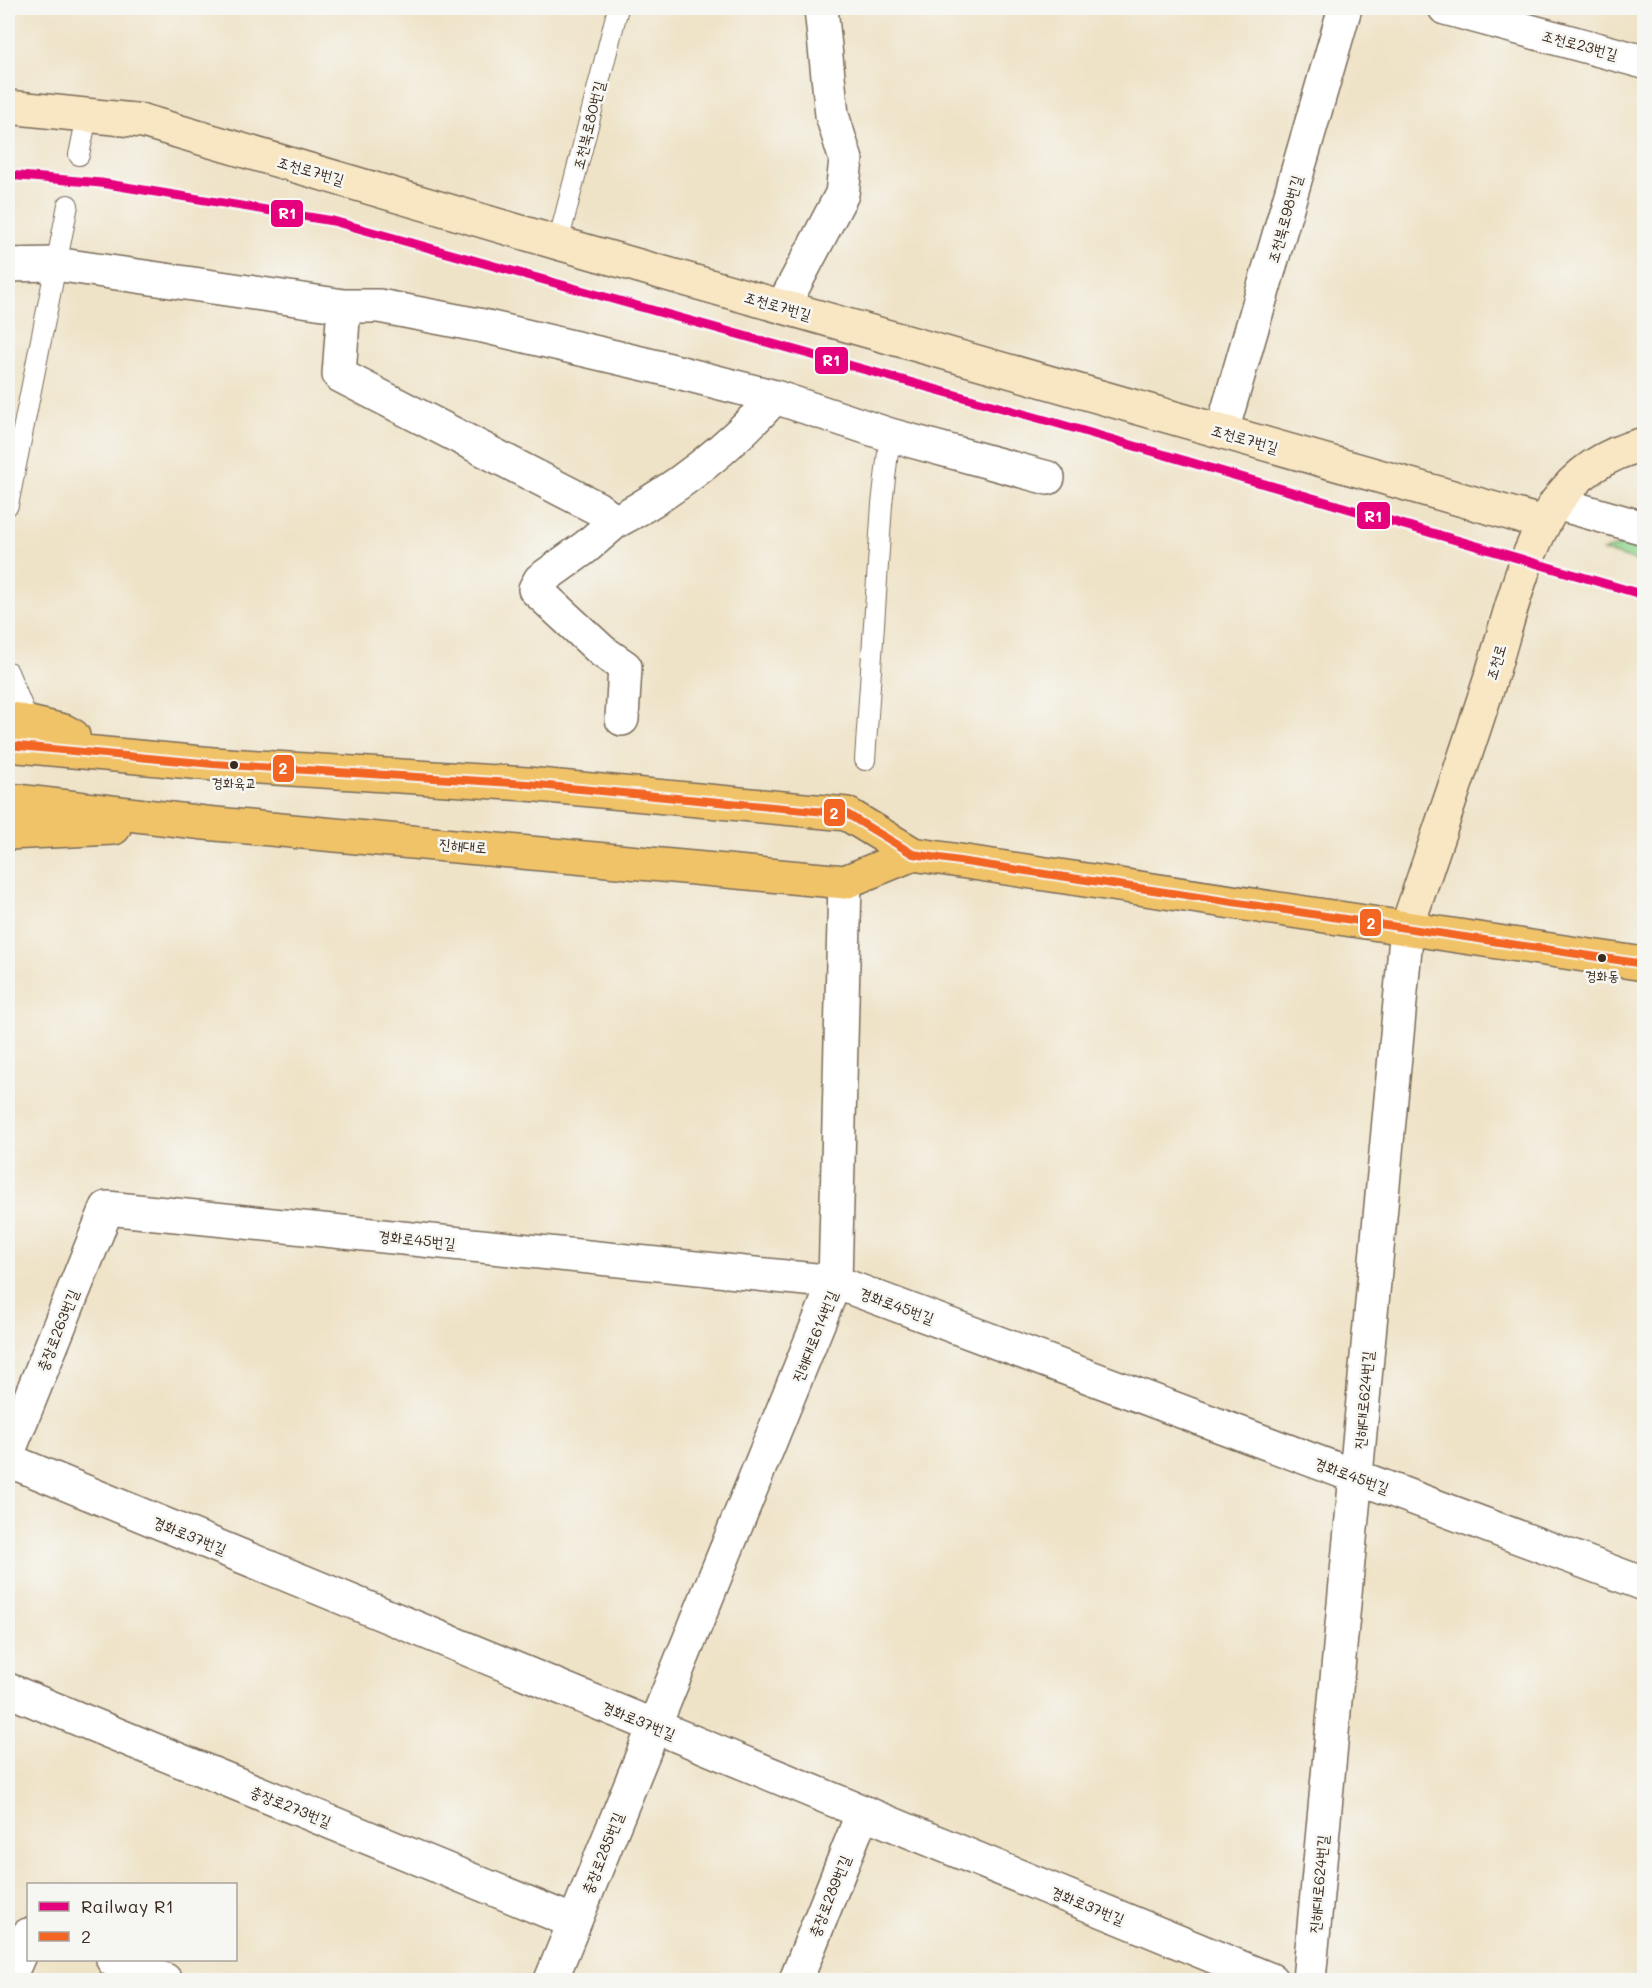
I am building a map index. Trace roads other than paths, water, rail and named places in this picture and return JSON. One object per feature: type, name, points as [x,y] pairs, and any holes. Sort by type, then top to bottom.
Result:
[{"type":"main road","points":[[15,728],[64,731],[109,756],[527,784],[847,814],[913,854],[1644,964]]},
{"type":"main road","name":"진해대로","points":[[8,800],[205,823],[845,882],[913,854]]},
{"type":"main road","points":[[8,833],[205,823]]},
{"type":"street","points":[[783,306],[843,194],[846,160],[832,115],[821,8]]},
{"type":"street","name":"조천북로98번길","points":[[1222,431],[1345,8]]},
{"type":"street","name":"조천로23번길","points":[[1445,8],[1644,62]]},
{"type":"street","name":"조천로7번길","points":[[8,107],[143,122],[558,243],[1222,431],[1550,513]]},
{"type":"street","points":[[8,265],[56,264],[344,306],[379,306],[483,326],[775,397],[890,435],[1048,478]]},
{"type":"street","points":[[344,306],[339,375],[552,484],[603,512],[615,522]]},
{"type":"street","points":[[622,719],[625,667],[602,651],[535,589],[540,580],[586,547],[615,522],[649,504],[696,471],[742,433],[775,397]]},
{"type":"street","name":"조천로","points":[[1407,927],[1518,589],[1550,513],[1587,471],[1618,451],[1644,444]]},
{"type":"street","points":[[1550,513],[1644,528]]},
{"type":"street","name":"진해대로614번길","points":[[654,1726],[835,1282],[845,882]]},
{"type":"street","name":"진해대로624번길","points":[[1309,1980],[1407,927]]},
{"type":"street","name":"경화로45번길","points":[[107,1208],[835,1282],[1644,1584]]},
{"type":"street","name":"충장로263번길","points":[[8,1453],[107,1208]]},
{"type":"street","name":"경화로37번길","points":[[8,1460],[1271,1980]]},
{"type":"street","name":"충장로273번길","points":[[8,1690],[574,1922]]},
{"type":"street","name":"충장로285번길","points":[[550,1980],[654,1726]]},
{"type":"street","name":"충장로289번길","points":[[796,1980],[863,1812]]},
{"type":"street","points":[[8,1917],[27,1925]]},
{"type":"street","points":[[8,1980],[27,1937]]},
{"type":"street","points":[[118,1961],[165,1980]]},
{"type":"lane","name":"조천북로80번길","points":[[558,243],[618,8]]},
{"type":"lane","points":[[79,155],[87,116]]},
{"type":"lane","points":[[8,506],[68,205]]},
{"type":"lane","points":[[865,760],[882,504],[890,435]]},
{"type":"lane","points":[[8,672],[15,728]]},
{"type":"rail line","name":"R1","points":[[8,175],[101,183],[333,221],[1056,423],[1644,595]]},
{"type":"place","name":"경화육교","points":[[234,765]]},
{"type":"place","name":"경화동","points":[[1602,958]]}]
